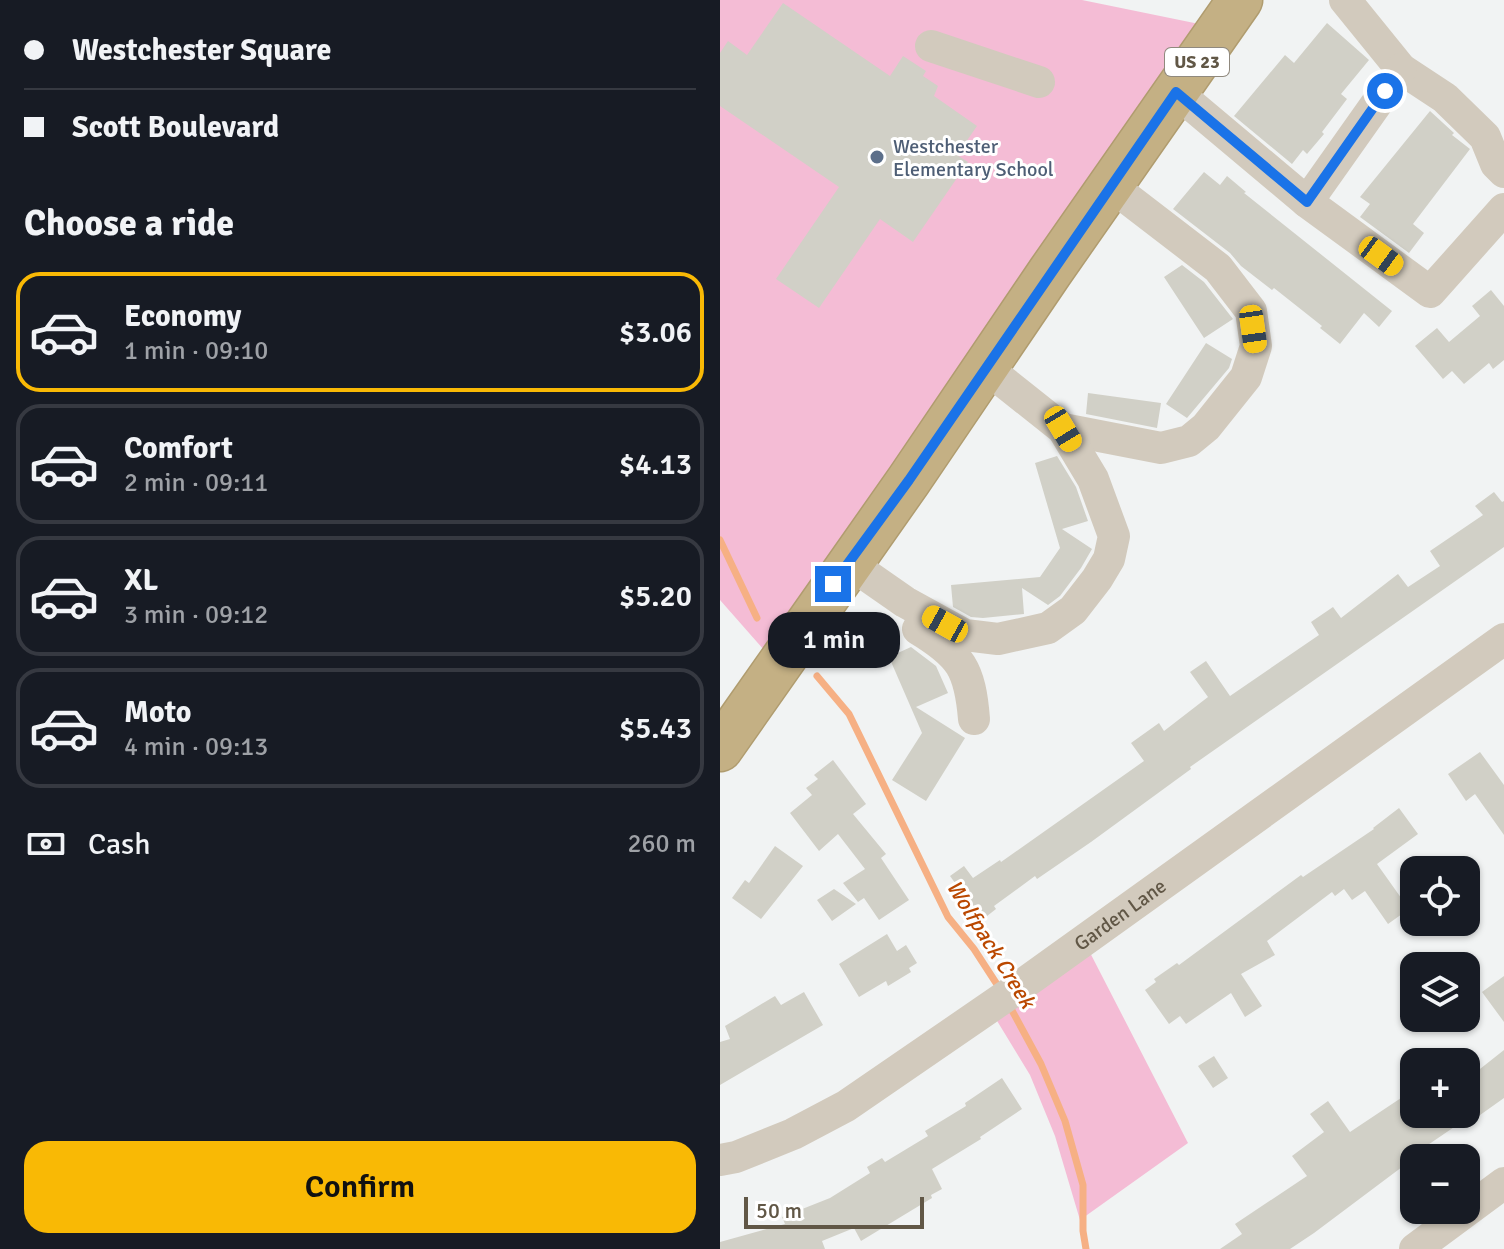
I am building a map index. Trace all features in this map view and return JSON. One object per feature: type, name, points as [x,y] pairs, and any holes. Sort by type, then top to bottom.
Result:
[{"type":"highway","name":"US 23","points":[[720,749],[1240,0]]},
{"type":"street","points":[[1345,0],[1401,69],[1445,98],[1485,137],[1496,164],[1504,172]]},
{"type":"street","points":[[931,46],[1039,82]]},
{"type":"street","points":[[1307,202],[1401,69]]},
{"type":"street","points":[[1176,92],[1307,202],[1430,292],[1504,209]]},
{"type":"street","points":[[1063,429],[1161,448],[1189,441],[1206,427],[1246,377],[1256,346],[1251,311],[1218,268],[1110,185]]},
{"type":"street","points":[[849,563],[905,602],[965,635],[998,639],[1048,628],[1073,610],[1109,559],[1114,536],[1093,479],[1063,429],[985,367]]},
{"type":"street","points":[[905,602],[907,615],[914,627],[953,655],[966,669],[972,688],[974,719]]},
{"type":"street","name":"Garden Lane","points":[[720,1160],[736,1157],[793,1134],[846,1106],[1005,997],[1504,639]]},
{"type":"street","points":[[1415,1249],[1504,1183]]},
{"type":"shaded area","points":[[720,0],[1082,0],[1209,26],[787,676],[720,600]]},
{"type":"shaded area","points":[[1084,941],[1188,1143],[1080,1220],[1055,1136],[1030,1075],[988,1006]]},
{"type":"building","name":"Westchester Elementary School","points":[[783,3],[890,76],[903,56],[926,71],[923,76],[938,86],[934,96],[977,126],[957,155],[968,162],[913,242],[880,219],[819,308],[776,279],[839,187],[720,106],[720,53],[728,41],[747,55]]},
{"type":"building","points":[[1327,23],[1369,60],[1341,94],[1347,99],[1322,132],[1324,134],[1307,154],[1303,150],[1292,164],[1234,116],[1285,55],[1294,63]]},
{"type":"building","points":[[1430,111],[1470,149],[1413,224],[1424,233],[1409,253],[1360,217],[1370,204],[1360,197]]},
{"type":"building","points":[[1204,172],[1220,185],[1227,176],[1392,311],[1379,327],[1364,313],[1340,344],[1320,328],[1322,326],[1241,266],[1230,253],[1173,209]]},
{"type":"building","points":[[1182,265],[1204,282],[1233,319],[1204,338],[1164,277]]},
{"type":"building","points":[[1491,290],[1504,306],[1504,360],[1493,369],[1489,363],[1464,384],[1452,371],[1443,379],[1415,346],[1437,328],[1449,342],[1480,316],[1472,306]]},
{"type":"building","points":[[1206,343],[1232,359],[1229,368],[1187,418],[1166,404]]},
{"type":"building","points":[[1088,393],[1161,403],[1157,428],[1086,414]]},
{"type":"building","points":[[1057,456],[1076,487],[1088,521],[1062,529],[1092,549],[1081,568],[1060,596],[1048,605],[1022,588],[1024,614],[971,617],[953,607],[951,585],[1040,577],[1060,548],[1035,463]]},
{"type":"building","points":[[1494,492],[1504,501],[1504,547],[1190,767],[1091,842],[1037,879],[1035,876],[994,906],[996,909],[982,920],[950,876],[964,866],[973,878],[1001,862],[1144,761],[1131,743],[1159,723],[1164,731],[1208,697],[1190,672],[1206,661],[1230,696],[1319,635],[1311,622],[1333,607],[1341,618],[1398,574],[1408,587],[1440,566],[1430,551],[1483,515],[1475,506]]},
{"type":"building","points":[[911,647],[936,666],[948,693],[916,707],[965,738],[926,801],[892,780],[922,733],[889,657]]},
{"type":"building","points":[[1480,752],[1504,785],[1504,835],[1475,794],[1466,801],[1448,774]]},
{"type":"building","points":[[833,760],[866,804],[853,814],[886,854],[881,858],[909,900],[879,920],[864,898],[858,902],[843,883],[865,869],[838,834],[819,851],[790,813],[812,795],[806,788],[818,779],[814,775]]},
{"type":"building","points":[[1399,808],[1418,834],[1377,864],[1400,896],[1400,915],[1388,924],[1365,891],[1352,900],[1344,889],[1335,896],[1332,892],[1267,941],[1275,955],[1241,974],[1262,1006],[1245,1017],[1231,993],[1186,1024],[1180,1016],[1169,1024],[1145,990],[1156,982],[1154,979],[1177,963],[1179,965],[1301,875],[1303,877]]},
{"type":"building","points":[[775,846],[803,866],[761,919],[732,898],[745,880],[749,883]]},
{"type":"building","points":[[834,889],[856,904],[832,921],[817,900]]},
{"type":"building","points":[[887,934],[897,951],[906,945],[917,963],[909,968],[911,972],[888,986],[886,981],[859,997],[839,964]]},
{"type":"building","points":[[1504,976],[1504,1022],[1482,992]]},
{"type":"building","points":[[804,992],[823,1025],[720,1085],[720,1042],[730,1039],[725,1026],[775,996],[781,1005]]},
{"type":"building","points":[[1504,1050],[1504,1098],[1480,1115],[1480,1069]]},
{"type":"building","points":[[1214,1056],[1228,1078],[1213,1088],[1198,1066]]},
{"type":"building","points":[[1002,1078],[1022,1109],[932,1169],[942,1189],[931,1195],[932,1198],[861,1241],[854,1228],[822,1241],[825,1249],[720,1249],[720,1242],[785,1224],[782,1217],[830,1198],[870,1173],[867,1167],[882,1158],[885,1162],[928,1136],[925,1131],[966,1106],[965,1103]]},
{"type":"building","points":[[1400,1099],[1400,1128],[1453,1128],[1429,1144],[1400,1144],[1400,1168],[1290,1249],[1220,1249],[1242,1234],[1235,1224],[1307,1176],[1292,1156],[1324,1132],[1310,1114],[1328,1101],[1350,1132]]},
{"type":"waterway","name":"Wolfpack Creek","points":[[720,540],[757,618]]},
{"type":"waterway","name":"Wolfpack Creek","points":[[817,676],[849,714],[948,917],[1000,989]]},
{"type":"waterway","name":"Wolfpack Creek","points":[[1008,1003],[1041,1064],[1065,1121],[1083,1185],[1086,1249]]},
{"type":"place","name":"Westchester Elementary School","points":[[877,157]]},
{"type":"route","points":[[833,584],[909,480],[1176,92],[1307,202],[1385,91]]}]
